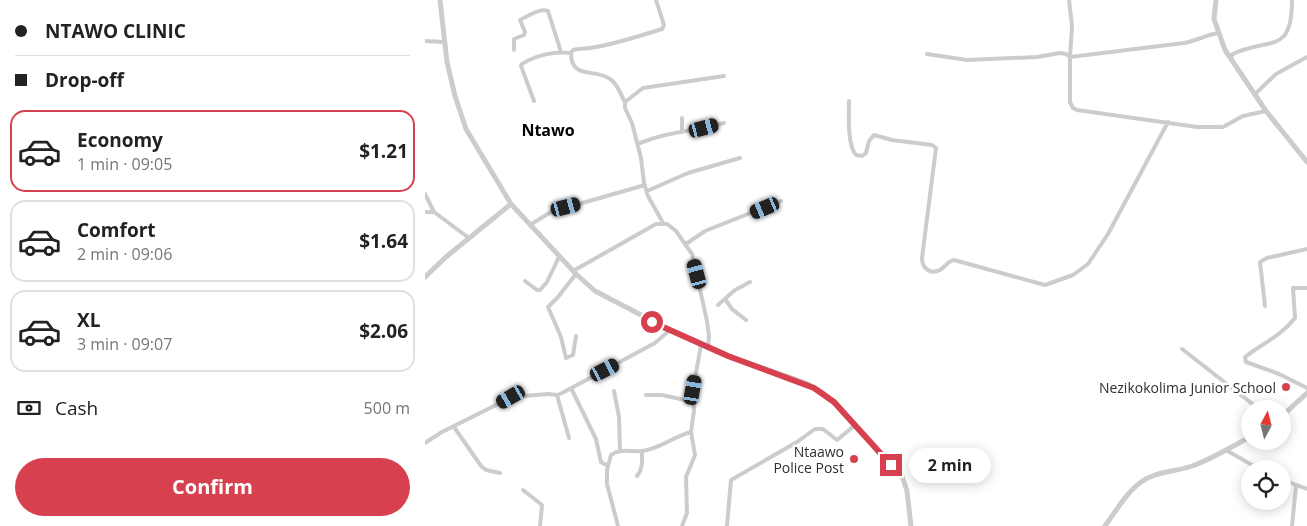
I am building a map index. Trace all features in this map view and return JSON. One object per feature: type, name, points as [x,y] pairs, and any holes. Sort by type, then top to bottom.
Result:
[{"type":"street","points":[[442,0],[447,62],[460,114],[466,129],[511,204],[574,273],[595,291],[701,345],[814,388],[834,402],[902,476],[907,491],[911,526]]},
{"type":"street","points":[[534,101],[521,65],[536,57],[561,52],[571,53],[577,49],[619,42],[661,29],[664,25],[656,0]]},
{"type":"street","points":[[1069,0],[1072,26],[1070,102],[1073,108],[1217,128],[1223,127],[1243,116],[1266,111]]},
{"type":"street","points":[[1216,0],[1214,19],[1225,50],[1266,111],[1307,162]]},
{"type":"street","points":[[1232,61],[1231,55],[1239,51],[1270,44],[1284,36],[1290,24],[1292,0]]},
{"type":"street","points":[[514,50],[514,39],[524,36],[525,32],[520,20],[538,11],[545,10],[548,11],[561,52]]},
{"type":"street","points":[[927,54],[967,60],[1037,57],[1060,53],[1070,57],[1184,43],[1218,33]]},
{"type":"street","points":[[425,41],[444,42]]},
{"type":"street","points":[[571,53],[574,66],[579,70],[607,77],[616,84],[632,123],[647,191],[663,223]]},
{"type":"street","points":[[1255,94],[1276,74],[1307,57]]},
{"type":"street","points":[[625,102],[643,88],[724,76]]},
{"type":"street","points":[[849,101],[852,147],[856,155],[863,156],[866,153],[869,141],[873,135],[892,140],[932,145],[936,148],[922,258],[924,268],[936,271],[951,260],[954,260],[1045,285],[1073,275],[1088,264],[1109,234],[1168,122]]},
{"type":"street","points":[[682,118],[682,132]]},
{"type":"street","points":[[638,144],[659,135],[724,123]]},
{"type":"street","points":[[647,191],[688,173],[740,158]]},
{"type":"street","points":[[530,225],[551,212],[645,185]]},
{"type":"street","points":[[425,194],[434,212],[469,238]]},
{"type":"street","points":[[686,244],[705,232],[781,201]]},
{"type":"street","points":[[425,278],[445,257],[511,204]]},
{"type":"street","points":[[425,212],[434,212]]},
{"type":"street","points":[[576,336],[573,355],[566,358],[561,337],[548,307],[558,297],[574,273],[656,224],[663,223],[670,225],[676,231],[692,254],[707,322],[708,348]]},
{"type":"street","points":[[1265,306],[1261,262],[1267,258],[1307,249]]},
{"type":"street","points":[[525,281],[537,290],[540,290],[547,282],[559,257]]},
{"type":"street","points":[[718,305],[735,290],[750,282]]},
{"type":"street","points":[[1307,288],[1293,288],[1295,318],[1290,324],[1245,357],[1245,360],[1307,388]]},
{"type":"street","points":[[725,298],[731,309],[746,320]]},
{"type":"street","points":[[425,443],[442,432],[511,397],[557,394],[571,388],[655,343],[670,330]]},
{"type":"street","points":[[682,526],[687,514],[686,478],[695,455],[691,432],[694,411],[693,390],[701,345]]},
{"type":"street","points":[[1182,349],[1247,400]]},
{"type":"street","points":[[571,388],[596,439],[601,462],[608,466]]},
{"type":"street","points":[[614,391],[619,417],[620,451]]},
{"type":"street","points":[[1291,408],[1307,393]]},
{"type":"street","points":[[557,394],[569,438]]},
{"type":"street","points":[[646,395],[662,395],[694,402]]},
{"type":"street","points":[[727,526],[729,485],[733,478],[753,468],[815,429],[823,429],[837,440],[855,425]]},
{"type":"street","points":[[454,427],[481,466],[487,470],[500,473]]},
{"type":"street","points":[[618,526],[607,484],[611,455],[620,451],[642,451],[653,448],[681,434],[691,432]]},
{"type":"street","points":[[1105,526],[1133,488],[1146,478],[1192,466],[1241,441]]},
{"type":"street","points":[[1227,450],[1244,460]]},
{"type":"street","points":[[637,476],[642,464],[642,451]]},
{"type":"street","points":[[1291,484],[1307,489]]},
{"type":"street","points":[[1292,526],[1296,486]]},
{"type":"street","points":[[523,490],[542,505],[540,526]]},
{"type":"place","name":"Nezikokolima Junior School","points":[[1286,387]]},
{"type":"place","name":"Ntaawo Police Post","points":[[854,459]]},
{"type":"district","name":"Ntawo","points":[[548,130]]},
{"type":"route","points":[[652,322],[728,356],[806,383],[823,393],[834,402],[891,465]]}]
